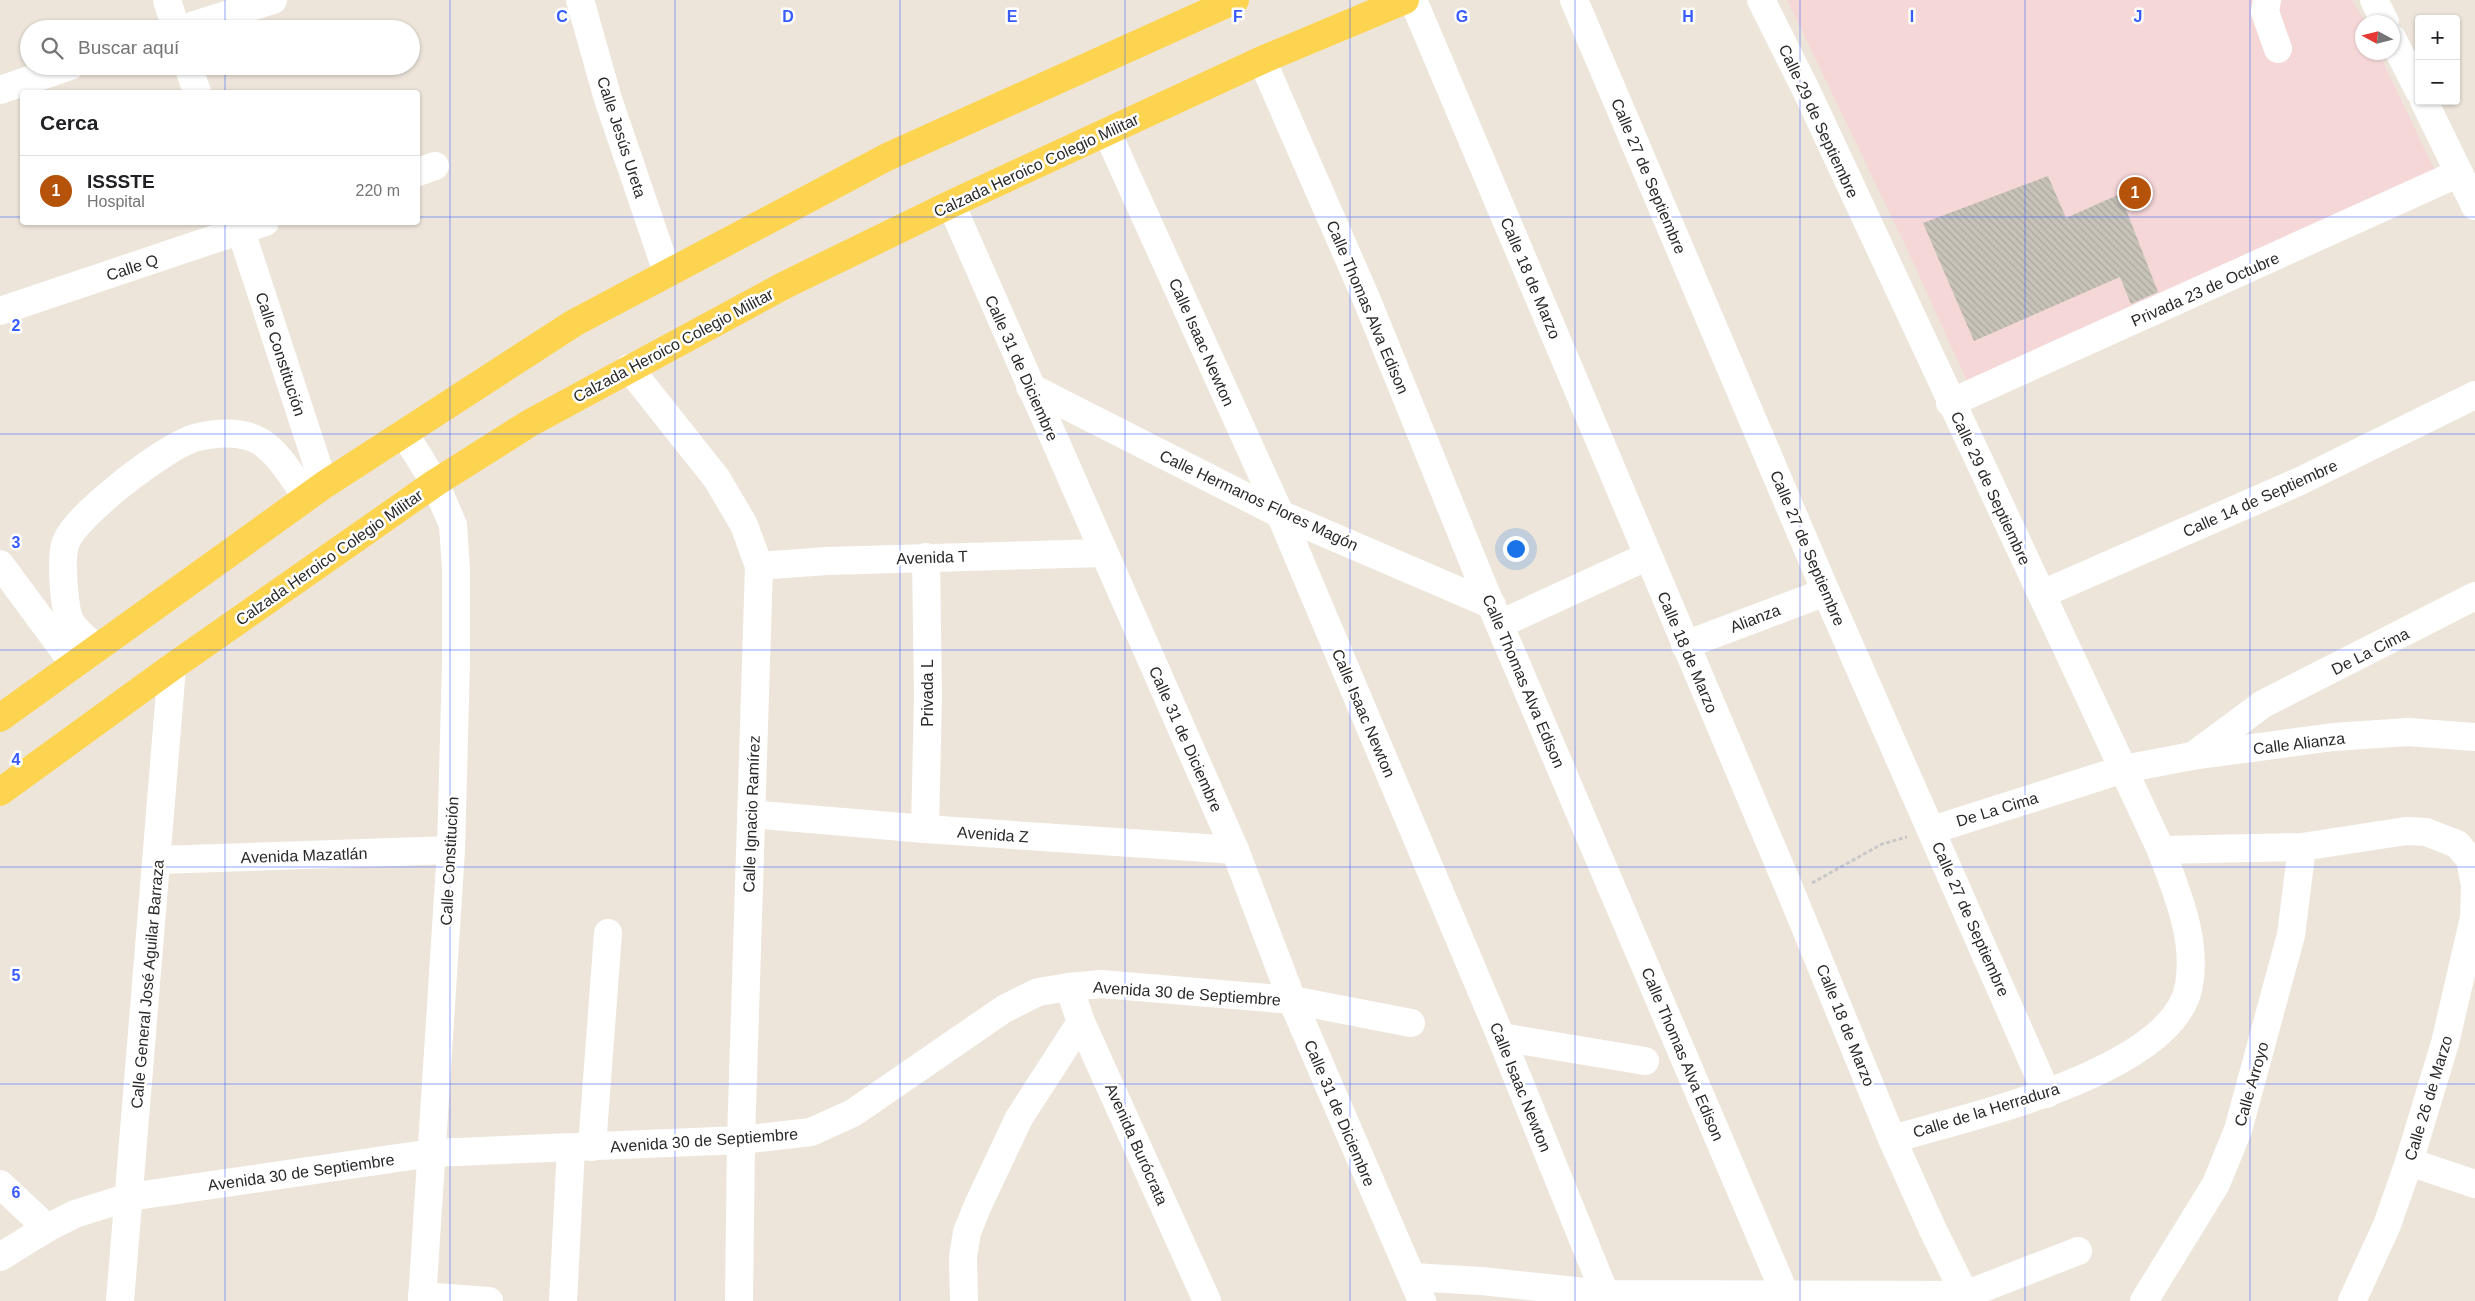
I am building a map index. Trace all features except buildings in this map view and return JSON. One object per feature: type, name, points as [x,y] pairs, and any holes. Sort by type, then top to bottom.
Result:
[{"type":"main road","points":[[0,718],[315,491],[574,323],[887,157],[1235,0]]},
{"type":"main road","name":"Calzada Heroico Colegio Militar","points":[[0,792],[172,667],[435,482],[530,423],[786,285],[951,204],[1262,60],[1405,0]]},
{"type":"street","points":[[167,0],[173,20]]},
{"type":"street","points":[[210,20],[273,0]]},
{"type":"street","name":"Calle Jesús Ureta","points":[[580,0],[608,99],[667,272]]},
{"type":"street","name":"Calle 18 de Marzo","points":[[1413,0],[1792,895],[1892,1139],[1967,1298]]},
{"type":"street","name":"Calle 27 de Septiembre","points":[[1574,0],[1826,592],[2047,1094]]},
{"type":"street","name":"Calle 29 de Septiembre","points":[[1761,0],[1807,92],[1950,403],[2042,594],[2161,850],[2182,905],[2186,922],[2191,948],[2189,985]]},
{"type":"street","points":[[2267,0],[2265,12],[2278,50]]},
{"type":"street","points":[[2374,0],[2382,15]]},
{"type":"street","points":[[2400,54],[2415,83]]},
{"type":"street","name":"Calle Thomas Alva Edison","points":[[1262,60],[1366,298],[1496,614],[1786,1298]]},
{"type":"street","points":[[0,90],[44,75]]},
{"type":"street","points":[[191,75],[196,90]]},
{"type":"street","points":[[2426,105],[2469,190]]},
{"type":"street","name":"Calle Isaac Newton","points":[[1107,132],[1280,514],[1501,1037],[1606,1298]]},
{"type":"street","name":"Privada 23 de Octubre","points":[[1950,403],[2206,280],[2469,190]]},
{"type":"street","name":"Calle 31 de Diciembre","points":[[951,204],[1235,850],[1292,1000],[1417,1289]]},
{"type":"street","name":"Calle Q","points":[[0,311],[248,225]]},
{"type":"street","name":"Calle Constitución","points":[[248,225],[315,491]]},
{"type":"street","name":"Calle Ignacio Ramírez","points":[[629,368],[717,479],[744,524],[759,566],[741,1140],[738,1301]]},
{"type":"street","name":"Calle Hermanos Flores Magón","points":[[1030,387],[1280,514],[1496,614]]},
{"type":"street","name":"Calle 14 de Septiembre","points":[[2042,594],[2298,482],[2475,395]]},
{"type":"street","name":"Calle Constitución","points":[[404,433],[435,482],[453,525],[456,569],[456,663],[451,850],[422,1298]]},
{"type":"street","points":[[96,648],[70,622],[66,606],[64,580],[63,552],[66,542],[71,532],[101,501],[171,448],[193,439],[218,434],[239,435],[260,442],[315,491]]},
{"type":"street","name":"Avenida T","points":[[759,566],[926,557],[1104,552]]},
{"type":"street","points":[[1496,614],[1648,556]]},
{"type":"street","name":"Privada L","points":[[925,829],[928,698],[926,557]]},
{"type":"street","points":[[0,564],[74,664]]},
{"type":"street","name":"Alianza","points":[[1685,645],[1826,592]]},
{"type":"street","name":"De La Cima","points":[[2192,756],[2263,704],[2475,596]]},
{"type":"street","name":"Calle General José Aguilar Barraza","points":[[120,1301],[158,860],[172,667]]},
{"type":"street","name":"Calle Alianza","points":[[2124,769],[2192,756],[2333,737],[2408,732],[2475,737]]},
{"type":"street","name":"De La Cima","points":[[1932,830],[2124,769]]},
{"type":"street","name":"Avenida Z","points":[[751,814],[925,829],[1235,850]]},
{"type":"street","name":"Calle 26 de Marzo","points":[[2161,850],[2302,847],[2406,831],[2426,832],[2457,844],[2470,859],[2475,887],[2474,918],[2445,1043],[2409,1162],[2387,1225],[2352,1301]]},
{"type":"street","name":"Calle Arroyo","points":[[2144,1301],[2216,1184],[2238,1130],[2291,935],[2302,847]]},
{"type":"street","name":"Avenida Mazatlán","points":[[158,860],[451,850]]},
{"type":"street","points":[[563,1301],[608,933]]},
{"type":"street","name":"Avenida 30 de Septiembre","points":[[0,1257],[48,1228],[98,1206],[129,1197],[432,1152],[581,1148],[741,1140],[811,1132],[828,1126],[853,1113],[1004,1009],[1038,992],[1102,984],[1292,1000],[1411,1023]]},
{"type":"street","name":"Calle de la Herradura","points":[[1892,1139],[2047,1094],[2114,1062],[2141,1047],[2165,1029],[2183,1005],[2189,985]]},
{"type":"street","name":"Avenida Burócrata","points":[[1069,987],[1081,1022],[1207,1301]]},
{"type":"street","points":[[964,1301],[963,1257],[967,1232],[978,1205],[1019,1118],[1081,1022]]},
{"type":"street","points":[[1501,1037],[1644,1061]]},
{"type":"street","points":[[2409,1162],[2475,1184]]},
{"type":"street","points":[[0,1184],[48,1228]]},
{"type":"street","points":[[1417,1289],[1481,1280],[1606,1298],[1967,1298],[2078,1251]]},
{"type":"street","points":[[422,1298],[489,1301]]},
{"type":"path","points":[[1792,895],[1882,844],[1932,830]]},
{"type":"shaded area","points":[[1787,0],[2352,0],[2361,15],[2355,15],[2355,60],[2382,60],[2436,173],[1969,386],[1908,251]]},
{"type":"place","name":"ISSSTE","points":[[2135,193]]}]
